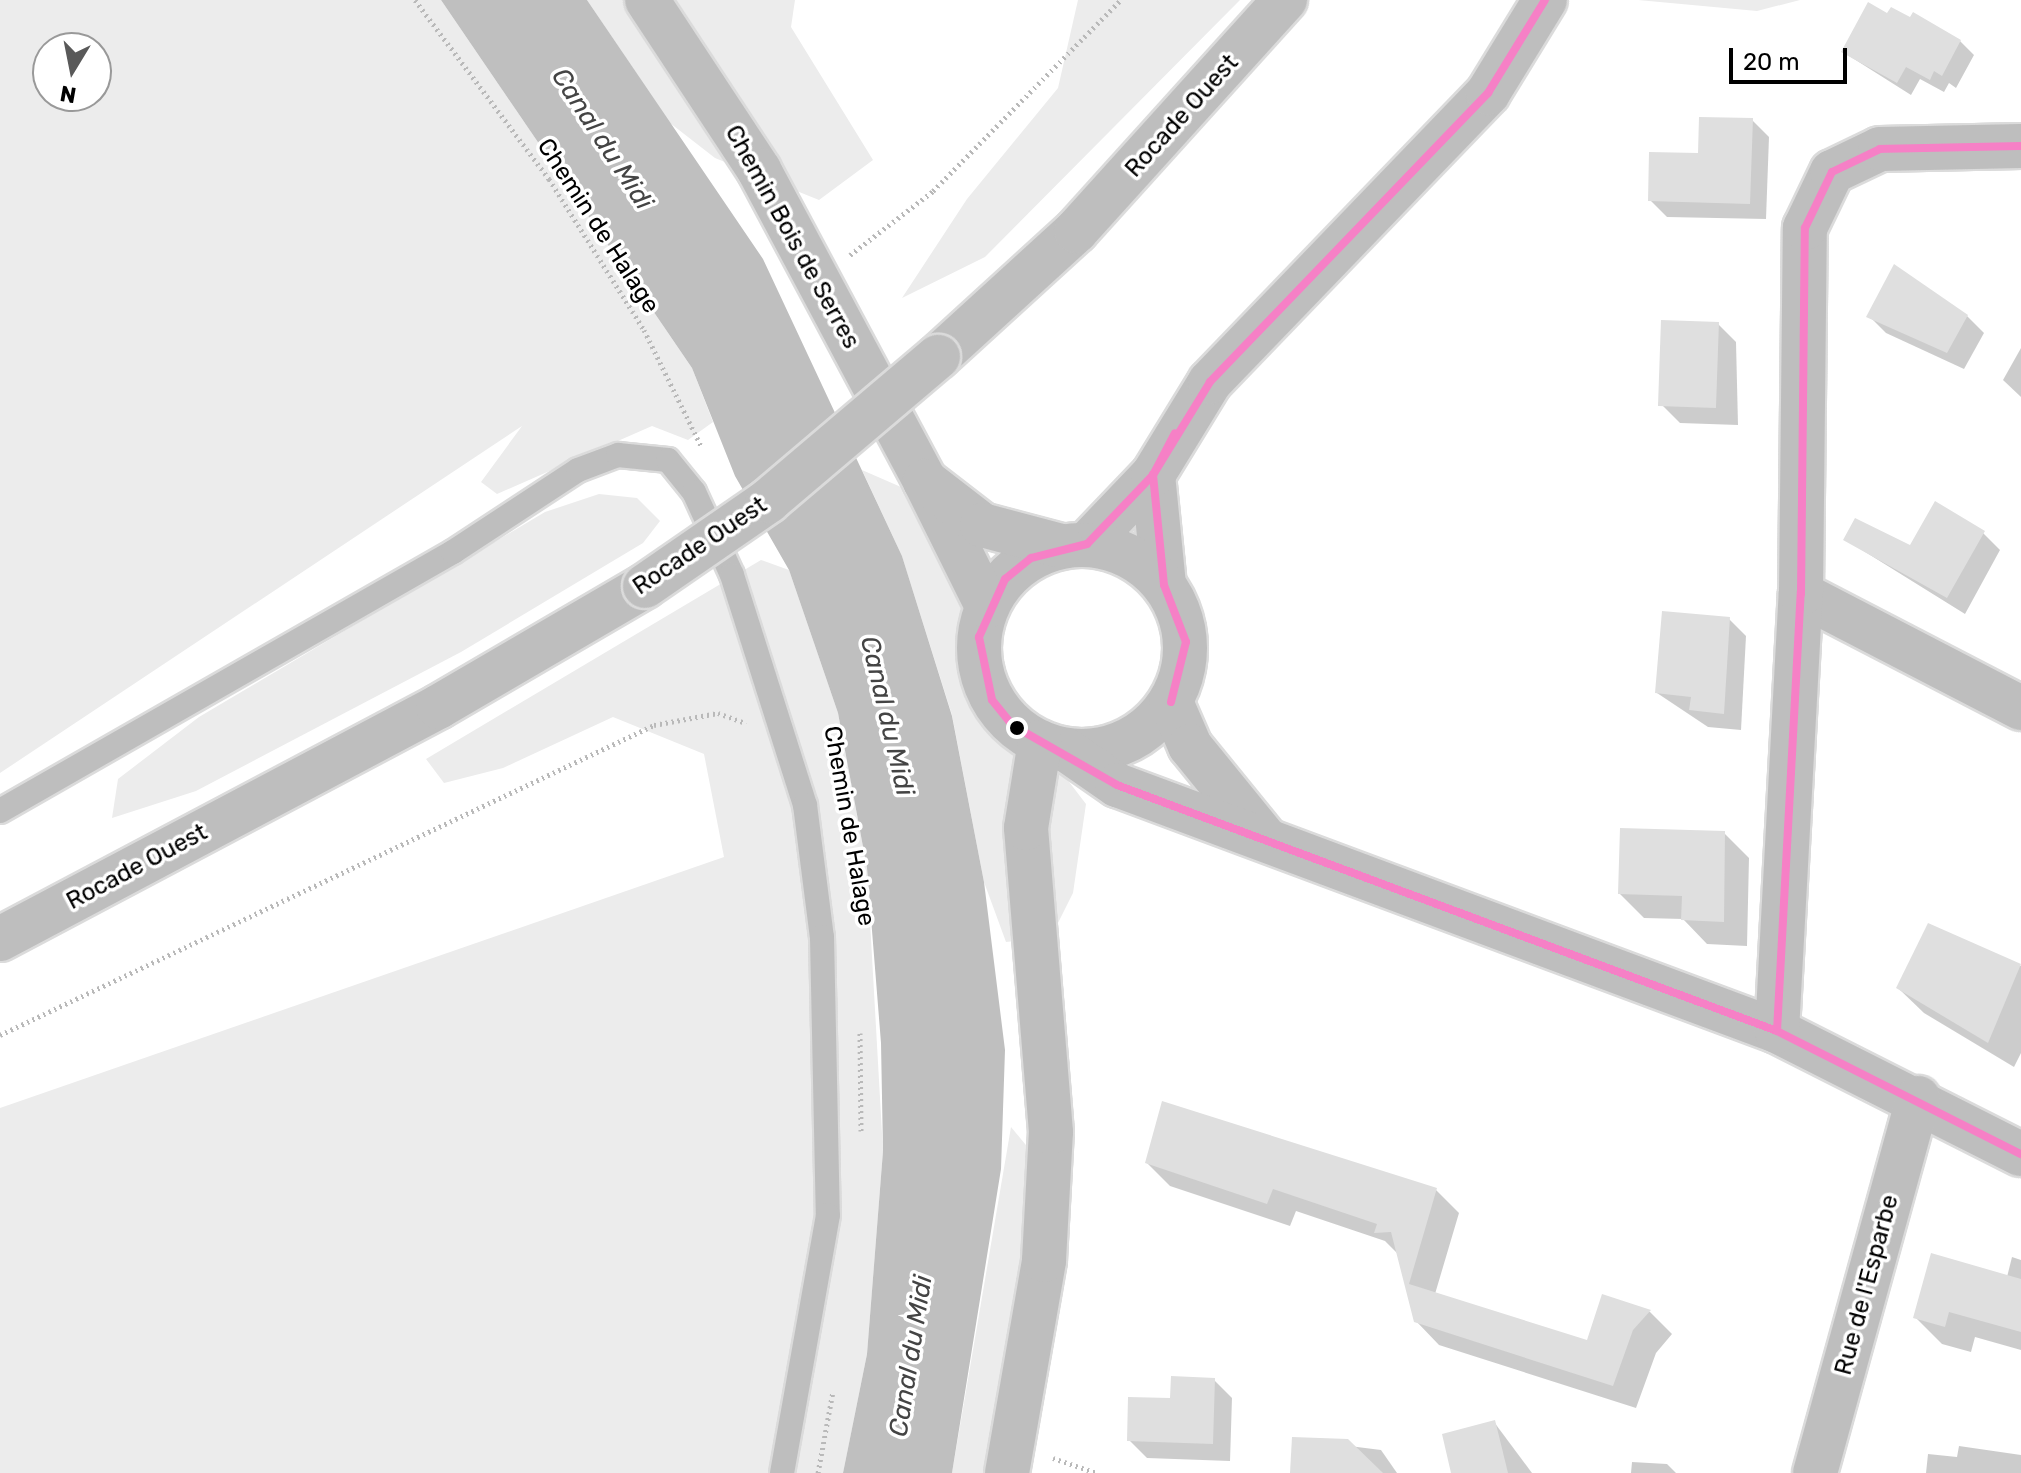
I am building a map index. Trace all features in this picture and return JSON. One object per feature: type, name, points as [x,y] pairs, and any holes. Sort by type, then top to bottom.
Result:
[{"type":"street","name":"Chemin Bois de Serres","points":[[647,0],[759,170],[925,481],[987,606]]},
{"type":"street","name":"Rocade Ouest","points":[[0,939],[438,707],[645,586],[768,501],[938,357],[1076,231],[1285,0]]},
{"type":"street","points":[[1545,0],[1488,93],[1210,382],[1153,475],[1074,545],[1013,572],[987,606],[979,637],[984,680],[1012,725],[1054,746],[1117,785],[1264,837],[1777,1031],[1918,1098],[2021,1154]]},
{"type":"street","points":[[1777,1031],[1801,594],[1805,228],[1832,172],[1880,149],[2021,146]]},
{"type":"street","points":[[1054,746],[1126,742],[1171,702],[1186,642],[1164,585],[1153,475]]},
{"type":"street","name":"Chemin Bois de Serres","points":[[925,481],[982,525],[1074,545]]},
{"type":"street","points":[[1074,545],[1141,563],[1164,585]]},
{"type":"street","points":[[1801,594],[2021,708]]},
{"type":"street","points":[[1171,702],[1190,746],[1264,837]]},
{"type":"street","points":[[1007,1473],[1044,1260],[1051,1132],[1026,828],[1054,746]]},
{"type":"street","name":"Rue de l'Esparbe","points":[[1815,1473],[1918,1098]]},
{"type":"lane","points":[[0,811],[453,552],[578,470],[618,455],[668,460],[694,492],[732,575],[805,805],[829,1067],[828,1215],[782,1473]]},
{"type":"path","name":"Chemin de Halage","points":[[415,0],[549,179],[644,330],[709,464]]},
{"type":"path","points":[[818,280],[933,191],[1121,0]]},
{"type":"path","points":[[0,1035],[654,725],[718,713],[782,735]]},
{"type":"path","points":[[858,1016],[865,1092],[860,1138]]},
{"type":"path","points":[[818,1473],[833,1384]]},
{"type":"shaded area","points":[[0,0],[441,0],[692,368],[713,422],[688,440],[652,426],[497,494],[481,482],[522,426],[0,773]]},
{"type":"shaded area","points":[[587,0],[795,0],[791,27],[873,160],[819,200],[715,158],[670,123]]},
{"type":"shaded area","points":[[1078,0],[1240,0],[985,257],[902,298],[967,199],[1058,88]]},
{"type":"shaded area","points":[[1638,0],[1800,0],[1757,11]]},
{"type":"shaded area","points":[[862,470],[917,494],[967,598],[969,651],[1086,804],[1073,893],[1051,937],[1006,942],[984,882],[952,715],[902,556]]},
{"type":"shaded area","points":[[599,494],[637,498],[660,521],[643,543],[461,652],[196,791],[112,818],[118,779],[199,717],[545,512]]},
{"type":"shaded area","points":[[761,560],[789,570],[838,713],[867,868],[883,1151],[867,1354],[843,1473],[0,1473],[0,1108],[724,857],[704,754],[613,717],[503,768],[444,783],[426,759]]},
{"type":"shaded area","points":[[1011,1127],[1049,1173],[993,1473],[952,1473]]},
{"type":"water","name":"Canal du Midi","points":[[441,0],[587,0],[763,259],[902,556],[952,716],[984,882],[1005,1050],[1001,1169],[952,1473],[843,1473],[867,1354],[883,1151],[881,1043],[867,868],[838,713],[789,570],[735,476],[692,368]]},
{"type":"building","points":[[1868,2],[1887,13],[1891,7],[1910,17],[1913,12],[1961,40],[1942,76],[1934,71],[1930,80],[1906,67],[1897,83],[1841,52]]},
{"type":"building","points":[[1699,117],[1753,118],[1750,204],[1648,201],[1649,152],[1698,153]]},
{"type":"building","points":[[1894,264],[1968,315],[1947,353],[1866,317]]},
{"type":"building","points":[[1661,320],[1719,322],[1716,408],[1658,406]]},
{"type":"building","points":[[1935,501],[1985,531],[1947,598],[1843,540],[1855,518],[1910,545]]},
{"type":"building","points":[[1662,611],[1730,617],[1724,714],[1689,710],[1691,697],[1655,693]]},
{"type":"building","points":[[1620,828],[1725,831],[1724,922],[1681,920],[1682,896],[1618,894]]},
{"type":"building","points":[[1928,923],[2021,964],[1988,1043],[1896,988]]},
{"type":"building","points":[[1162,1101],[1437,1188],[1409,1284],[1587,1340],[1602,1294],[1651,1310],[1633,1330],[1613,1386],[1414,1322],[1391,1232],[1374,1233],[1377,1224],[1273,1189],[1267,1204],[1145,1163]]},
{"type":"building","points":[[1931,1253],[2021,1279],[2021,1332],[1949,1312],[1945,1327],[1913,1318]]},
{"type":"building","points":[[1171,1376],[1215,1378],[1213,1444],[1127,1441],[1128,1397],[1170,1398]]},
{"type":"building","points":[[1495,1420],[1508,1473],[1451,1473],[1442,1434]]},
{"type":"building","points":[[1292,1437],[1348,1439],[1383,1473],[1290,1473]]},
{"type":"transit line","points":[[1545,0],[1488,93],[1210,382],[1153,475],[1087,544],[1031,558],[1005,579],[979,637],[992,700],[1012,725],[1117,785],[1777,1031],[2021,1154]]},
{"type":"transit line","points":[[1777,1031],[1801,594],[1805,228],[1832,172],[1880,149],[2021,146]]},
{"type":"transit line","points":[[1171,702],[1186,642],[1164,585],[1153,475],[1175,433]]}]
